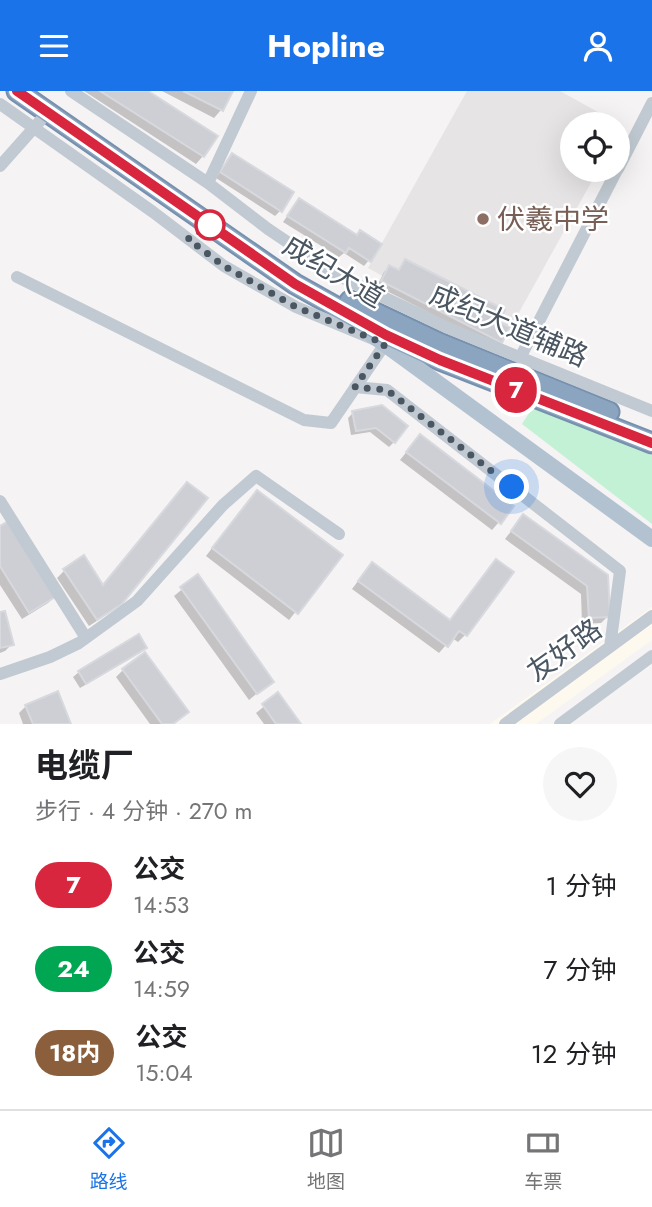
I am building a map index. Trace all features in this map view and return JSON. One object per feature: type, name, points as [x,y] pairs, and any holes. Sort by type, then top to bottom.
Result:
[{"type":"highway","name":"成纪大道","points":[[17,91],[295,284],[331,305],[440,360],[652,443]]},
{"type":"highway","name":"成纪大道","points":[[32,91],[299,277],[439,343],[652,429]]},
{"type":"main road","points":[[299,277],[331,305],[652,539]]},
{"type":"street","name":"成纪大道辅路","points":[[71,91],[208,183],[268,229],[335,274],[448,328],[652,411]]},
{"type":"street","points":[[208,183],[251,91]]},
{"type":"street","points":[[630,146],[652,103]]},
{"type":"street","points":[[0,104],[153,212],[224,266],[296,307],[385,344],[440,360]]},
{"type":"street","points":[[0,166],[48,112]]},
{"type":"street","points":[[520,358],[611,182]]},
{"type":"street","points":[[16,277],[304,420],[331,422],[385,344]]},
{"type":"street","points":[[355,387],[387,390],[620,571],[610,647]]},
{"type":"street","points":[[0,674],[50,657],[79,643],[137,601],[223,505],[256,476],[339,534]]},
{"type":"street","points":[[0,501],[86,638]]},
{"type":"street","name":"友好路","points":[[505,724],[652,616]]},
{"type":"street","name":"友好路","points":[[560,724],[652,656]]},
{"type":"shaded area","name":"伏羲中学","points":[[467,91],[560,91],[598,112],[560,112],[560,182],[591,182],[502,343],[368,268]]},
{"type":"shaded area","points":[[652,607],[652,640],[536,724],[490,724]]},
{"type":"green space","points":[[533,407],[652,455],[652,524],[522,424]]},
{"type":"building","points":[[100,91],[148,91],[218,136],[204,157]]},
{"type":"building","points":[[183,91],[233,91],[223,111]]},
{"type":"building","points":[[232,153],[294,192],[282,212],[220,172]]},
{"type":"building","points":[[299,198],[357,235],[360,230],[382,244],[371,262],[349,248],[346,253],[287,216]]},
{"type":"building","points":[[405,259],[505,310],[499,322],[510,327],[502,343],[381,281],[389,265],[399,270]]},
{"type":"building","points":[[382,405],[408,426],[395,443],[376,428],[356,431],[352,411]]},
{"type":"building","points":[[420,434],[514,506],[501,524],[406,452]]},
{"type":"building","points":[[187,482],[208,498],[122,604],[97,620],[63,569],[84,555],[103,585]]},
{"type":"building","points":[[257,490],[343,555],[298,614],[212,548]]},
{"type":"building","points":[[523,514],[608,575],[610,617],[589,618],[587,586],[511,531]]},
{"type":"building","points":[[10,520],[57,596],[29,613],[0,566],[0,526]]},
{"type":"building","points":[[496,559],[514,572],[467,636],[459,631],[448,647],[358,581],[372,562],[450,620]]},
{"type":"building","points":[[198,574],[274,682],[257,694],[180,587]]},
{"type":"building","points":[[5,611],[14,645],[0,648],[0,612]]},
{"type":"building","points":[[139,634],[147,648],[86,684],[78,671]]},
{"type":"building","points":[[145,652],[189,712],[173,724],[162,724],[122,669]]},
{"type":"building","points":[[58,691],[71,724],[33,724],[25,705]]},
{"type":"building","points":[[278,692],[301,724],[276,724],[262,704]]},
{"type":"bus line","name":"7","points":[[17,91],[295,284],[331,305],[440,360],[652,443]]},
{"type":"place","name":"伏羲中学","points":[[483,219]]},
{"type":"route","points":[[210,225],[188,239],[224,266],[296,307],[385,344],[355,387],[387,390],[512,487]]}]
